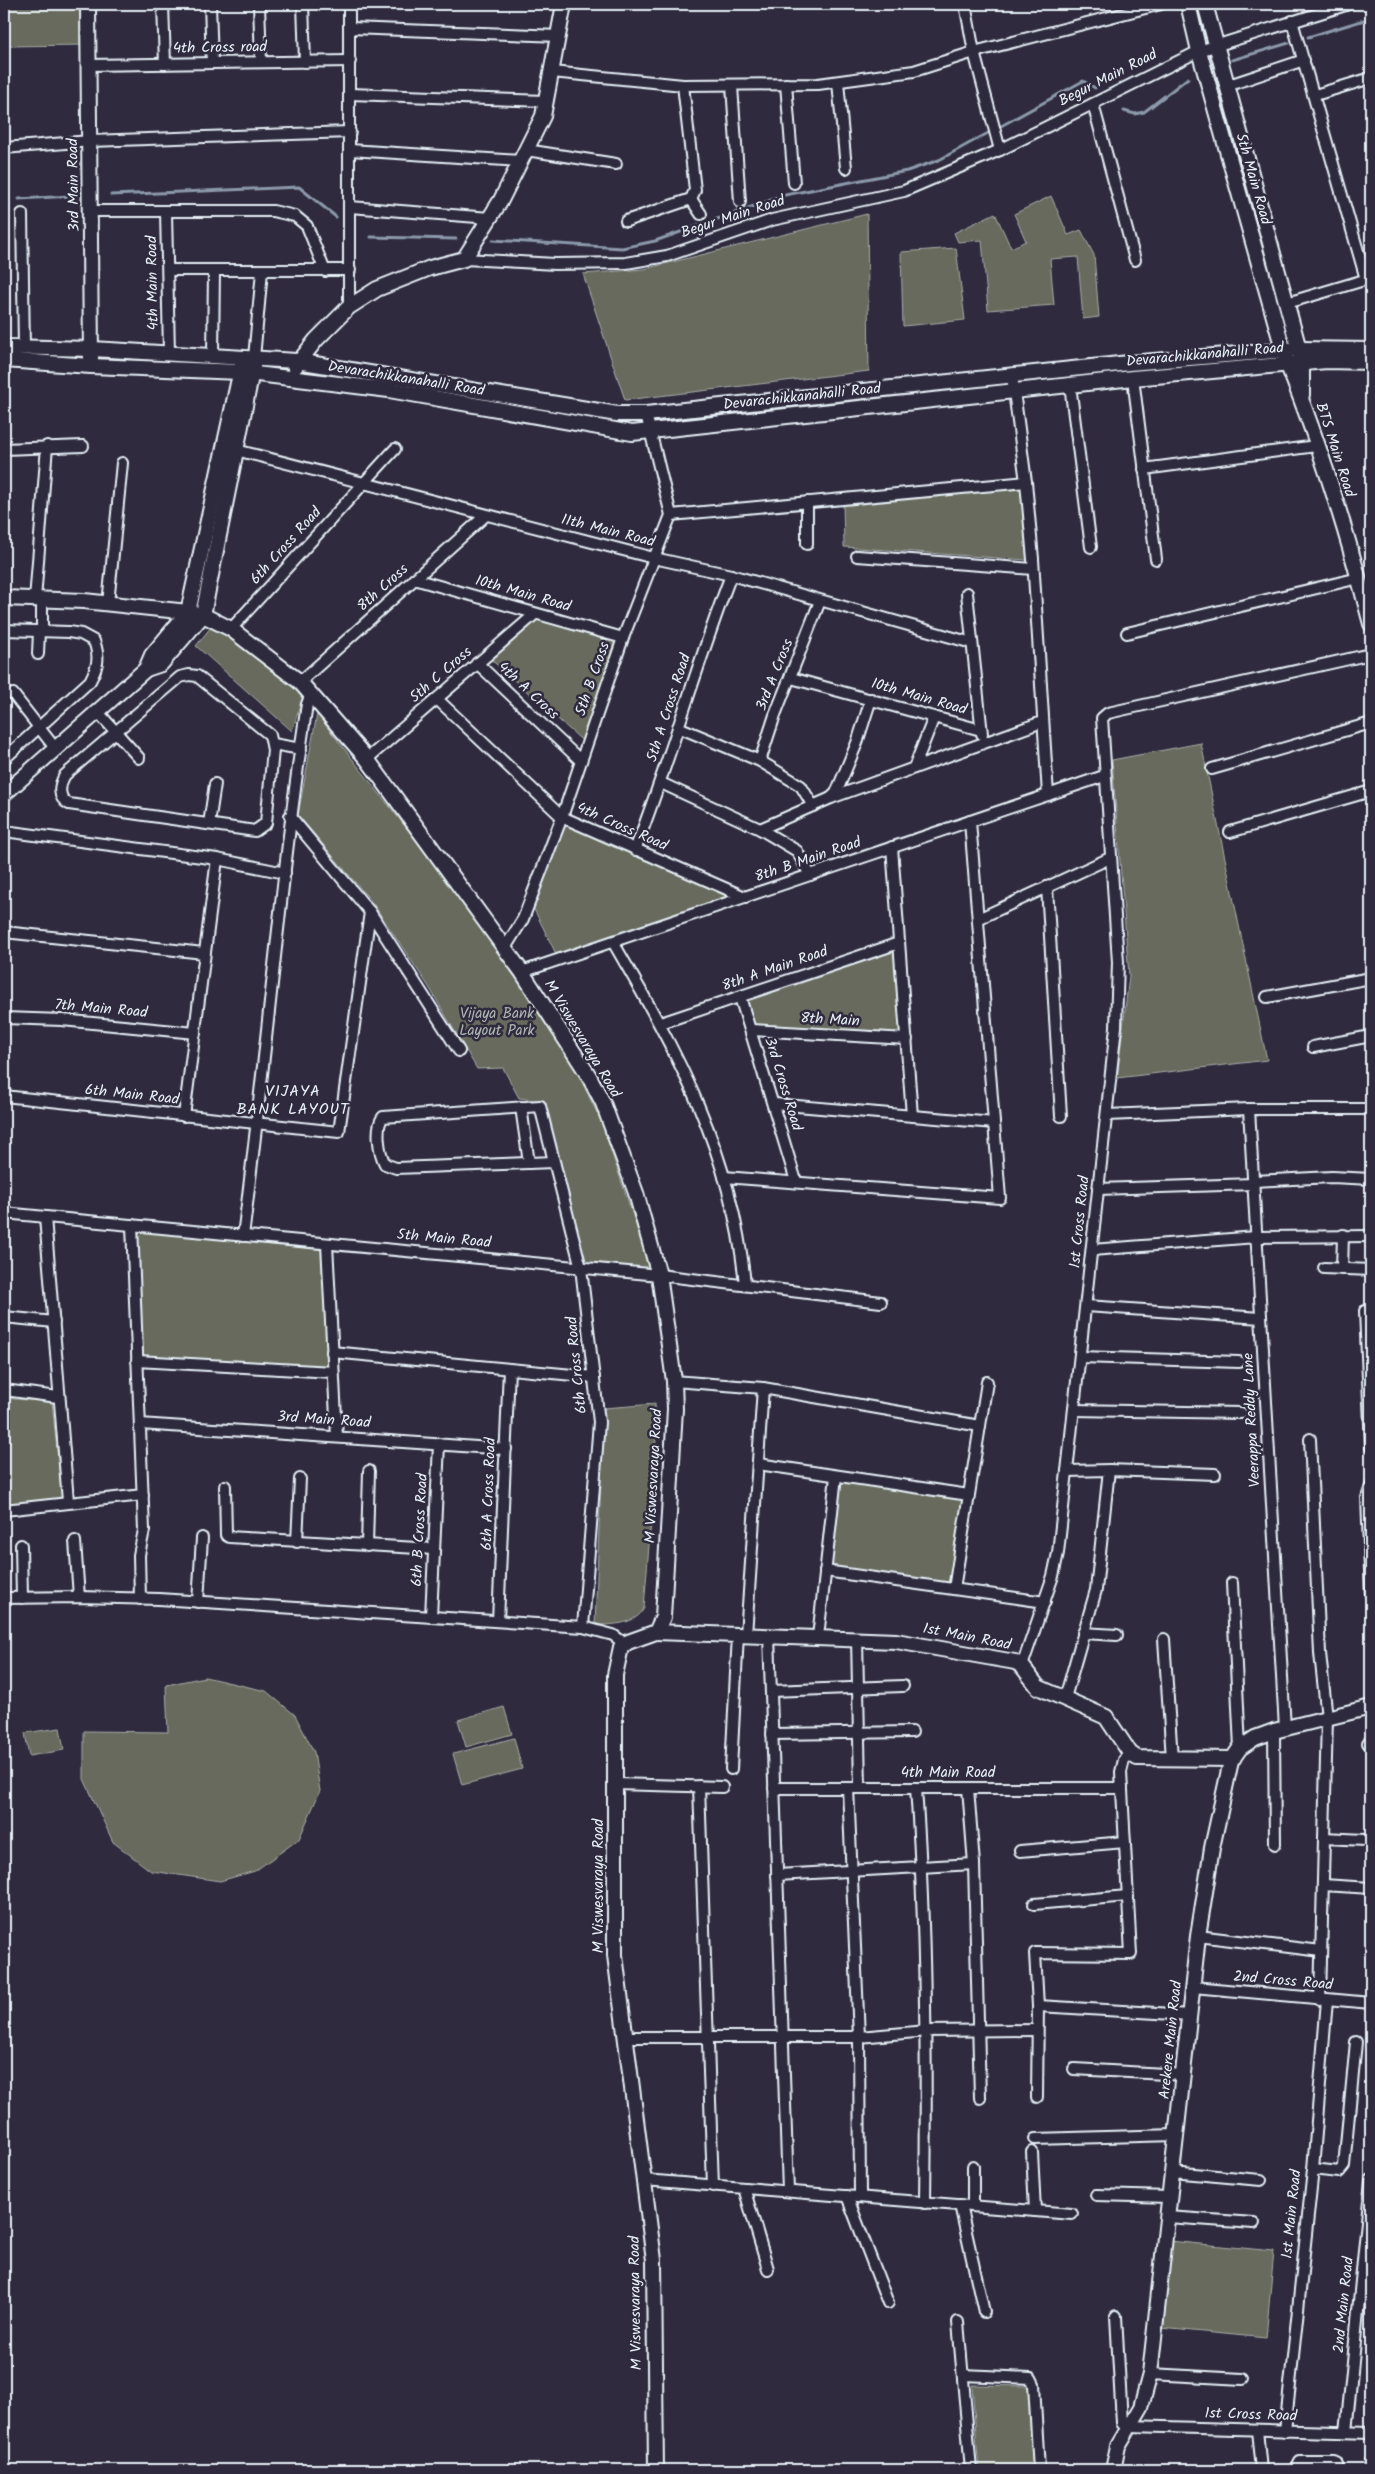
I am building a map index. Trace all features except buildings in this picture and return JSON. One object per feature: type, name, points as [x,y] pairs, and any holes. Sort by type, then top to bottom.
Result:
[{"type":"street","name":"3rd Main Road","points":[[88,4],[91,366]]},
{"type":"street","points":[[163,4],[165,64]]},
{"type":"street","points":[[210,4],[212,63]]},
{"type":"street","points":[[259,4],[261,62]]},
{"type":"street","points":[[303,4],[305,62]]},
{"type":"street","points":[[349,4],[349,307]]},
{"type":"street","points":[[464,259],[490,218],[543,116],[564,4]]},
{"type":"street","points":[[966,4],[974,52],[1000,150]]},
{"type":"street","points":[[552,72],[683,85],[732,86],[838,82],[914,71],[974,52],[1161,4]]},
{"type":"street","name":"5th Main Road","points":[[1188,4],[1199,51],[1285,357]]},
{"type":"street","name":"5th Main Road","points":[[1205,4],[1301,356]]},
{"type":"street","name":"Begur Main Road","points":[[289,379],[297,362],[349,307],[377,289],[430,268],[464,259],[591,265],[626,263],[667,256],[772,220],[904,192],[1000,150],[1199,51],[1349,4]]},
{"type":"street","points":[[1287,304],[1369,279],[1292,21]]},
{"type":"street","points":[[350,28],[559,36]]},
{"type":"street","points":[[1226,86],[1304,60]]},
{"type":"street","name":"4th Cross road","points":[[89,64],[350,61]]},
{"type":"street","points":[[1315,95],[1371,78]]},
{"type":"street","points":[[838,82],[846,168]]},
{"type":"street","points":[[786,84],[794,183]]},
{"type":"street","points":[[626,221],[691,199],[695,190],[683,85]]},
{"type":"street","points":[[732,86],[740,202]]},
{"type":"street","points":[[350,94],[546,101]]},
{"type":"street","points":[[1093,104],[1135,260]]},
{"type":"street","points":[[4,148],[90,141],[350,132]]},
{"type":"street","points":[[350,150],[523,155],[616,164]]},
{"type":"street","points":[[691,199],[701,214]]},
{"type":"street","points":[[350,207],[490,218]]},
{"type":"street","points":[[91,211],[273,211],[295,216],[306,226],[324,271]]},
{"type":"street","name":"4th Main Road","points":[[166,211],[169,270],[169,353]]},
{"type":"street","points":[[22,214],[24,348]]},
{"type":"street","points":[[169,270],[350,270]]},
{"type":"street","points":[[213,355],[214,271]]},
{"type":"street","points":[[146,669],[152,655],[188,612],[262,271]]},
{"type":"street","name":"Devarachikkanahalli Road","points":[[4,347],[213,355],[297,362],[617,414],[646,414],[1130,363],[1285,357],[1371,350]]},
{"type":"street","name":"Devarachikkanahalli Road","points":[[1301,356],[1371,362]]},
{"type":"street","name":"BTS Main Road","points":[[1301,356],[1302,400]]},
{"type":"street","name":"Devarachikkanahalli Road","points":[[4,360],[240,373],[389,390],[619,431],[649,431],[1133,378],[1285,357]]},
{"type":"street","name":"BTS Main Road","points":[[1285,357],[1302,400],[1359,578],[1371,624]]},
{"type":"street","points":[[4,794],[146,669],[161,664],[203,614],[236,450],[240,373]]},
{"type":"street","points":[[1012,376],[1026,482],[1048,795]]},
{"type":"street","points":[[1133,378],[1156,559]]},
{"type":"street","points":[[1070,385],[1091,547]]},
{"type":"street","points":[[646,414],[671,515],[1026,482]]},
{"type":"street","points":[[38,654],[40,631],[38,600],[47,446]]},
{"type":"street","points":[[4,449],[83,446]]},
{"type":"street","points":[[1144,469],[1316,446]]},
{"type":"street","name":"6th Cross Road","points":[[231,629],[395,449]]},
{"type":"street","name":"11th Main Road","points":[[236,450],[654,558],[731,575],[972,643]]},
{"type":"street","points":[[108,604],[122,463]]},
{"type":"street","points":[[807,502],[807,544]]},
{"type":"street","name":"8th Cross","points":[[300,682],[486,515]]},
{"type":"street","name":"5th B Cross","points":[[505,948],[523,919],[562,817],[623,638],[671,515]]},
{"type":"street","points":[[857,556],[1033,569]]},
{"type":"street","name":"5th A Cross Road","points":[[635,850],[661,783],[678,727],[731,575]]},
{"type":"street","points":[[1127,633],[1359,578]]},
{"type":"street","name":"10th Main Road","points":[[414,579],[623,638]]},
{"type":"street","points":[[967,593],[983,744]]},
{"type":"street","points":[[4,598],[108,604],[203,614]]},
{"type":"street","name":"3rd A Cross","points":[[760,761],[775,715],[820,601]]},
{"type":"street","name":"M Viswesvaraya Road","points":[[203,614],[231,629],[300,682],[367,759],[522,972],[603,1103],[629,1170],[659,1275],[674,1381],[674,1446],[663,1617],[656,1632]]},
{"type":"street","name":"5th C Cross","points":[[367,759],[535,614]]},
{"type":"street","points":[[4,630],[81,634],[94,641],[98,654],[97,668],[90,681],[4,759]]},
{"type":"street","name":"1st Cross Road","points":[[1022,1666],[1044,1602],[1058,1553],[1107,1115],[1118,990],[1101,722],[1104,715],[1371,654]]},
{"type":"street","name":"4th A Cross","points":[[477,663],[581,761]]},
{"type":"street","points":[[197,676],[270,735],[273,744],[266,823],[255,831],[68,804],[60,797],[61,781],[65,775],[180,677],[197,676]]},
{"type":"street","name":"10th Main Road","points":[[791,678],[981,730]]},
{"type":"street","points":[[13,694],[55,748]]},
{"type":"street","points":[[243,1236],[290,816],[308,704],[312,694]]},
{"type":"street","name":"4th Cross Road","points":[[437,699],[562,817],[746,897]]},
{"type":"street","points":[[831,798],[836,793],[857,743],[871,699]]},
{"type":"street","points":[[98,712],[139,758]]},
{"type":"street","points":[[914,768],[934,717]]},
{"type":"street","points":[[760,829],[831,798],[1042,722]]},
{"type":"street","points":[[1212,769],[1371,722]]},
{"type":"street","points":[[678,727],[760,761],[801,786],[813,806]]},
{"type":"street","points":[[273,744],[301,749]]},
{"type":"street","name":"8th B Main Road","points":[[522,972],[1104,776]]},
{"type":"street","points":[[661,783],[760,829],[797,851],[810,875]]},
{"type":"street","points":[[209,824],[215,784]]},
{"type":"street","points":[[1230,832],[1371,791]]},
{"type":"street","points":[[290,816],[370,912],[459,1051]]},
{"type":"street","points":[[724,1177],[1000,1198],[970,821]]},
{"type":"street","points":[[4,831],[217,859],[285,873]]},
{"type":"street","points":[[892,847],[912,1116]]},
{"type":"street","points":[[978,919],[1110,858]]},
{"type":"street","points":[[184,1116],[217,859]]},
{"type":"street","points":[[1047,887],[1061,1116]]},
{"type":"street","name":"6th Main Road","points":[[4,1096],[339,1132],[370,912]]},
{"type":"street","points":[[4,932],[204,953]]},
{"type":"street","points":[[613,942],[660,1023],[692,1085],[724,1177],[740,1233],[745,1285]]},
{"type":"street","name":"8th A Main Road","points":[[660,1023],[899,943]]},
{"type":"street","points":[[1267,997],[1371,978]]},
{"type":"street","name":"3rd Cross Road","points":[[740,997],[796,1181]]},
{"type":"street","name":"7th Main Road","points":[[4,1018],[195,1033]]},
{"type":"street","name":"8th Main","points":[[751,1030],[907,1039]]},
{"type":"street","points":[[1313,1047],[1371,1036]]},
{"type":"street","points":[[774,1104],[994,1123]]},
{"type":"street","name":"6th Cross Road","points":[[521,1107],[540,1106],[581,1268],[599,1422],[584,1627]]},
{"type":"street","points":[[529,1163],[521,1107],[384,1117],[378,1126],[382,1158],[385,1164],[396,1168],[529,1163],[554,1162]]},
{"type":"street","points":[[1107,1115],[1249,1109],[1371,1108]]},
{"type":"street","name":"Veerappa Reddy Lane","points":[[1249,1109],[1261,1318],[1280,1729],[1275,1844]]},
{"type":"street","points":[[1098,1189],[1254,1183],[1332,1177],[1371,1179]]},
{"type":"street","name":"5th Main Road","points":[[4,1212],[659,1275],[881,1302]]},
{"type":"street","points":[[45,1216],[58,1397],[68,1501]]},
{"type":"street","points":[[132,1225],[144,1530],[139,1555],[140,1599]]},
{"type":"street","points":[[1342,1269],[1344,1234]]},
{"type":"street","points":[[1092,1250],[1256,1238],[1344,1234],[1371,1236]]},
{"type":"street","points":[[326,1244],[337,1437]]},
{"type":"street","points":[[1324,1268],[1371,1270]]},
{"type":"street","points":[[1086,1306],[1261,1318]]},
{"type":"street","points":[[1365,1311],[1371,1448]]},
{"type":"street","points":[[4,1317],[54,1322]]},
{"type":"street","points":[[332,1352],[594,1377]]},
{"type":"street","points":[[1080,1357],[1239,1362]]},
{"type":"street","points":[[137,1361],[334,1372]]},
{"type":"street","name":"6th A Cross Road","points":[[498,1621],[509,1369]]},
{"type":"street","points":[[674,1381],[763,1388],[980,1426]]},
{"type":"street","points":[[954,1589],[987,1382]]},
{"type":"street","points":[[731,1769],[763,1388]]},
{"type":"street","points":[[4,1390],[58,1397]]},
{"type":"street","points":[[1074,1410],[1241,1413]]},
{"type":"street","name":"3rd Main Road","points":[[140,1424],[506,1449]]},
{"type":"street","name":"1st Main Road","points":[[1285,2430],[1313,2169],[1323,2000],[1321,1952],[1327,1718],[1320,1654],[1310,1439]]},
{"type":"street","name":"6th B Cross Road","points":[[431,1617],[439,1444]]},
{"type":"street","points":[[758,1464],[969,1495]]},
{"type":"street","points":[[1067,1471],[1109,1470],[1215,1474]]},
{"type":"street","points":[[1065,1698],[1096,1590],[1109,1470]]},
{"type":"street","points":[[367,1546],[370,1471]]},
{"type":"street","points":[[818,1637],[836,1476]]},
{"type":"street","points":[[298,1542],[300,1479]]},
{"type":"street","points":[[225,1486],[226,1535],[229,1538],[434,1550]]},
{"type":"street","points":[[1371,1486],[1368,1498],[1371,1595]]},
{"type":"street","points":[[4,1510],[68,1501],[143,1494]]},
{"type":"street","points":[[198,1602],[202,1538]]},
{"type":"street","points":[[75,1541],[79,1597]]},
{"type":"street","points":[[21,1545],[22,1598]]},
{"type":"street","points":[[825,1570],[1044,1602]]},
{"type":"street","points":[[1232,1582],[1236,1754]]},
{"type":"street","points":[[4,1598],[79,1597],[140,1599],[584,1627],[613,1635],[624,1644],[656,1632]]},
{"type":"street","name":"1st Main Road","points":[[656,1632],[857,1638],[916,1643],[1015,1662],[1022,1666],[1038,1688],[1106,1717],[1130,1753]]},
{"type":"street","points":[[1083,1633],[1117,1635]]},
{"type":"street","points":[[769,1635],[788,2192]]},
{"type":"street","points":[[857,1638],[860,1788]]},
{"type":"street","points":[[1164,1639],[1172,1759]]},
{"type":"street","name":"M Viswesvaraya Road","points":[[624,1644],[619,1652],[615,1675],[614,1936],[624,2037],[654,2260],[656,2470]]},
{"type":"street","points":[[771,1692],[903,1686]]},
{"type":"street","points":[[1037,2098],[1038,2006],[1035,1953],[1131,1954],[1122,1788],[1122,1765],[1130,1753],[1142,1759],[1172,1759],[1236,1754],[1255,1738],[1280,1729],[1371,1706]]},
{"type":"street","points":[[772,1734],[912,1732]]},
{"type":"street","name":"Arekere Main Road","points":[[1113,2470],[1118,2446],[1141,2407],[1150,2374],[1198,1936],[1212,1848],[1236,1754]]},
{"type":"street","points":[[615,1784],[722,1787]]},
{"type":"street","points":[[699,1786],[710,2037],[713,2186]]},
{"type":"street","name":"4th Main Road","points":[[774,1788],[1122,1788]]},
{"type":"street","points":[[848,1788],[859,2037],[860,2198]]},
{"type":"street","points":[[916,1788],[922,1868],[927,2031],[926,2203]]},
{"type":"street","points":[[968,1788],[974,1864],[980,2098]]},
{"type":"street","points":[[1324,1838],[1365,1840]]},
{"type":"street","points":[[1020,1851],[1125,1842]]},
{"type":"street","points":[[777,1875],[974,1864]]},
{"type":"street","points":[[1323,1885],[1371,1888]]},
{"type":"street","points":[[1034,1904],[1128,1896]]},
{"type":"street","points":[[1198,1936],[1321,1952]]},
{"type":"street","name":"2nd Cross Road","points":[[1193,1987],[1323,2000],[1371,2002]]},
{"type":"street","points":[[1038,2006],[1190,2015]]},
{"type":"street","points":[[624,2037],[859,2037],[927,2031],[1037,2030]]},
{"type":"street","points":[[1313,2169],[1339,2172],[1344,2166],[1356,2042]]},
{"type":"street","points":[[1074,2069],[1183,2075]]},
{"type":"street","points":[[1035,2139],[1176,2135]]},
{"type":"street","points":[[1032,2152],[1034,2211]]},
{"type":"street","points":[[973,2166],[973,2206]]},
{"type":"street","points":[[1172,2172],[1262,2180]]},
{"type":"street","points":[[644,2180],[1072,2214]]},
{"type":"street","name":"2nd Main Road","points":[[1346,2432],[1371,2180]]},
{"type":"street","points":[[744,2188],[768,2269]]},
{"type":"street","points":[[847,2196],[888,2303]]},
{"type":"street","points":[[1096,2196],[1170,2197]]},
{"type":"street","points":[[960,2205],[984,2312]]},
{"type":"street","points":[[1168,2217],[1254,2224]]},
{"type":"street","points":[[1116,2316],[1122,2424],[1128,2427]]},
{"type":"street","points":[[958,2322],[971,2470]]},
{"type":"street","points":[[1150,2374],[1243,2379]]},
{"type":"street","points":[[962,2375],[1031,2378],[1034,2384],[1039,2470]]},
{"type":"street","name":"1st Cross Road","points":[[1128,2427],[1371,2433]]},
{"type":"street","points":[[1257,2430],[1261,2470]]},
{"type":"street","points":[[1371,2461],[1371,2470]]},
{"type":"street","points":[[1296,2470],[1300,2462],[1334,2462],[1338,2464],[1340,2470]]},
{"type":"green space","points":[[4,4],[88,4],[89,45],[4,46]]},
{"type":"green space","points":[[1051,196],[1068,235],[1081,230],[1094,255],[1099,317],[1083,319],[1078,257],[1050,259],[1054,305],[988,310],[982,240],[958,242],[954,233],[995,213],[1011,248],[1026,241],[1014,214]]},
{"type":"green space","points":[[867,214],[869,371],[625,400],[583,274],[644,269]]},
{"type":"green space","points":[[956,248],[965,320],[903,326],[901,252]]},
{"type":"green space","points":[[1020,482],[1027,560],[844,547],[843,502]]},
{"type":"green space","points":[[535,614],[623,638],[587,745],[487,656]]},
{"type":"green space","points":[[211,627],[239,641],[304,693],[292,731],[196,646]]},
{"type":"green space","name":"Vijaya Bank Layout Park","points":[[317,714],[455,890],[577,1072],[601,1121],[651,1269],[585,1265],[543,1101],[519,1098],[503,1068],[477,1069],[429,987],[372,902],[298,815]]},
{"type":"green space","points":[[1201,743],[1267,1060],[1117,1078],[1129,976],[1112,760]]},
{"type":"green space","points":[[562,817],[745,897],[559,960],[530,901]]},
{"type":"green space","points":[[899,943],[907,1039],[751,1030],[740,997]]},
{"type":"green space","points":[[132,1225],[327,1244],[333,1372],[137,1361]]},
{"type":"green space","points":[[4,1398],[52,1402],[62,1498],[4,1505]]},
{"type":"green space","points":[[655,1404],[656,1458],[644,1608],[640,1614],[629,1621],[595,1625],[604,1408]]},
{"type":"green space","points":[[836,1476],[969,1495],[954,1589],[825,1571]]},
{"type":"green space","points":[[205,1677],[266,1691],[295,1715],[314,1752],[320,1791],[299,1839],[255,1871],[220,1881],[151,1871],[113,1842],[84,1779],[84,1731],[168,1732],[166,1685]]},
{"type":"green space","points":[[504,1707],[512,1734],[466,1747],[458,1720]]},
{"type":"green space","points":[[60,1728],[64,1750],[29,1756],[25,1733]]},
{"type":"green space","points":[[514,1738],[522,1769],[462,1785],[453,1754]]},
{"type":"green space","points":[[1169,2241],[1274,2251],[1266,2338],[1161,2328]]},
{"type":"green space","points":[[972,2385],[1029,2386],[1033,2470],[979,2470]]},
{"type":"waterway","points":[[1308,37],[1371,18]]},
{"type":"waterway","points":[[1232,60],[1289,43]]},
{"type":"waterway","points":[[1124,111],[1135,114],[1144,112],[1188,78]]},
{"type":"waterway","points":[[493,240],[622,248],[655,241],[785,195],[907,171],[939,160],[1083,81],[1095,88]]},
{"type":"waterway","points":[[111,195],[299,187],[336,217]]},
{"type":"waterway","points":[[19,199],[71,196]]},
{"type":"waterway","points":[[371,237],[456,239]]},
{"type":"district","name":"VIJAYA BANK LAYOUT","points":[[293,1100]]}]
